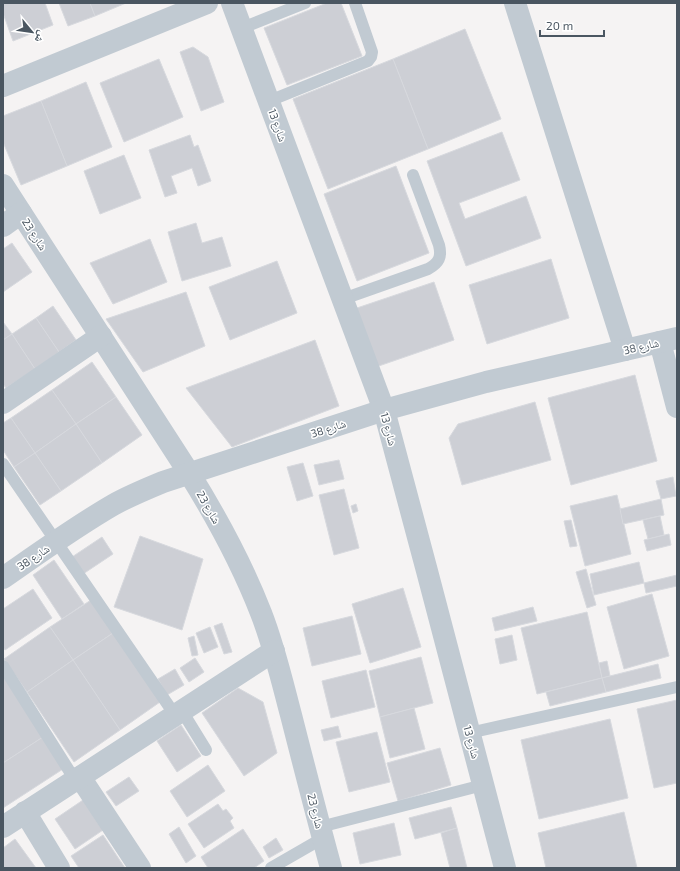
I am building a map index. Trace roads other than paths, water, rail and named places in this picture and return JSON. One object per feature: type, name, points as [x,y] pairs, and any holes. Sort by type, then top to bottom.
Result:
[{"type":"street","points":[[3,86],[206,3]]},
{"type":"street","name":"شارع 13","points":[[232,3],[384,410],[505,868]]},
{"type":"street","points":[[515,3],[625,350]]},
{"type":"street","name":"شارع 23","points":[[3,185],[189,473],[212,510],[237,558],[262,614],[274,650],[331,868]]},
{"type":"street","points":[[3,226],[21,213]]},
{"type":"street","points":[[3,403],[101,336]]},
{"type":"street","points":[[668,340],[677,407]]},
{"type":"street","name":"شارع 38","points":[[3,578],[114,504],[163,482],[384,410],[486,382],[668,340]]},
{"type":"street","points":[[3,827],[274,650]]},
{"type":"street","points":[[78,778],[140,868]]},
{"type":"street","points":[[25,812],[59,868]]},
{"type":"lane","points":[[242,28],[305,3]]},
{"type":"lane","points":[[269,101],[368,61],[372,52],[355,3]]},
{"type":"lane","points":[[343,299],[428,269],[439,259],[441,252],[439,245],[413,175]]},
{"type":"lane","points":[[3,464],[56,542],[206,750]]},
{"type":"lane","points":[[3,666],[78,778]]},
{"type":"lane","points":[[469,733],[677,687]]},
{"type":"lane","points":[[271,868],[321,832],[483,785]]}]
